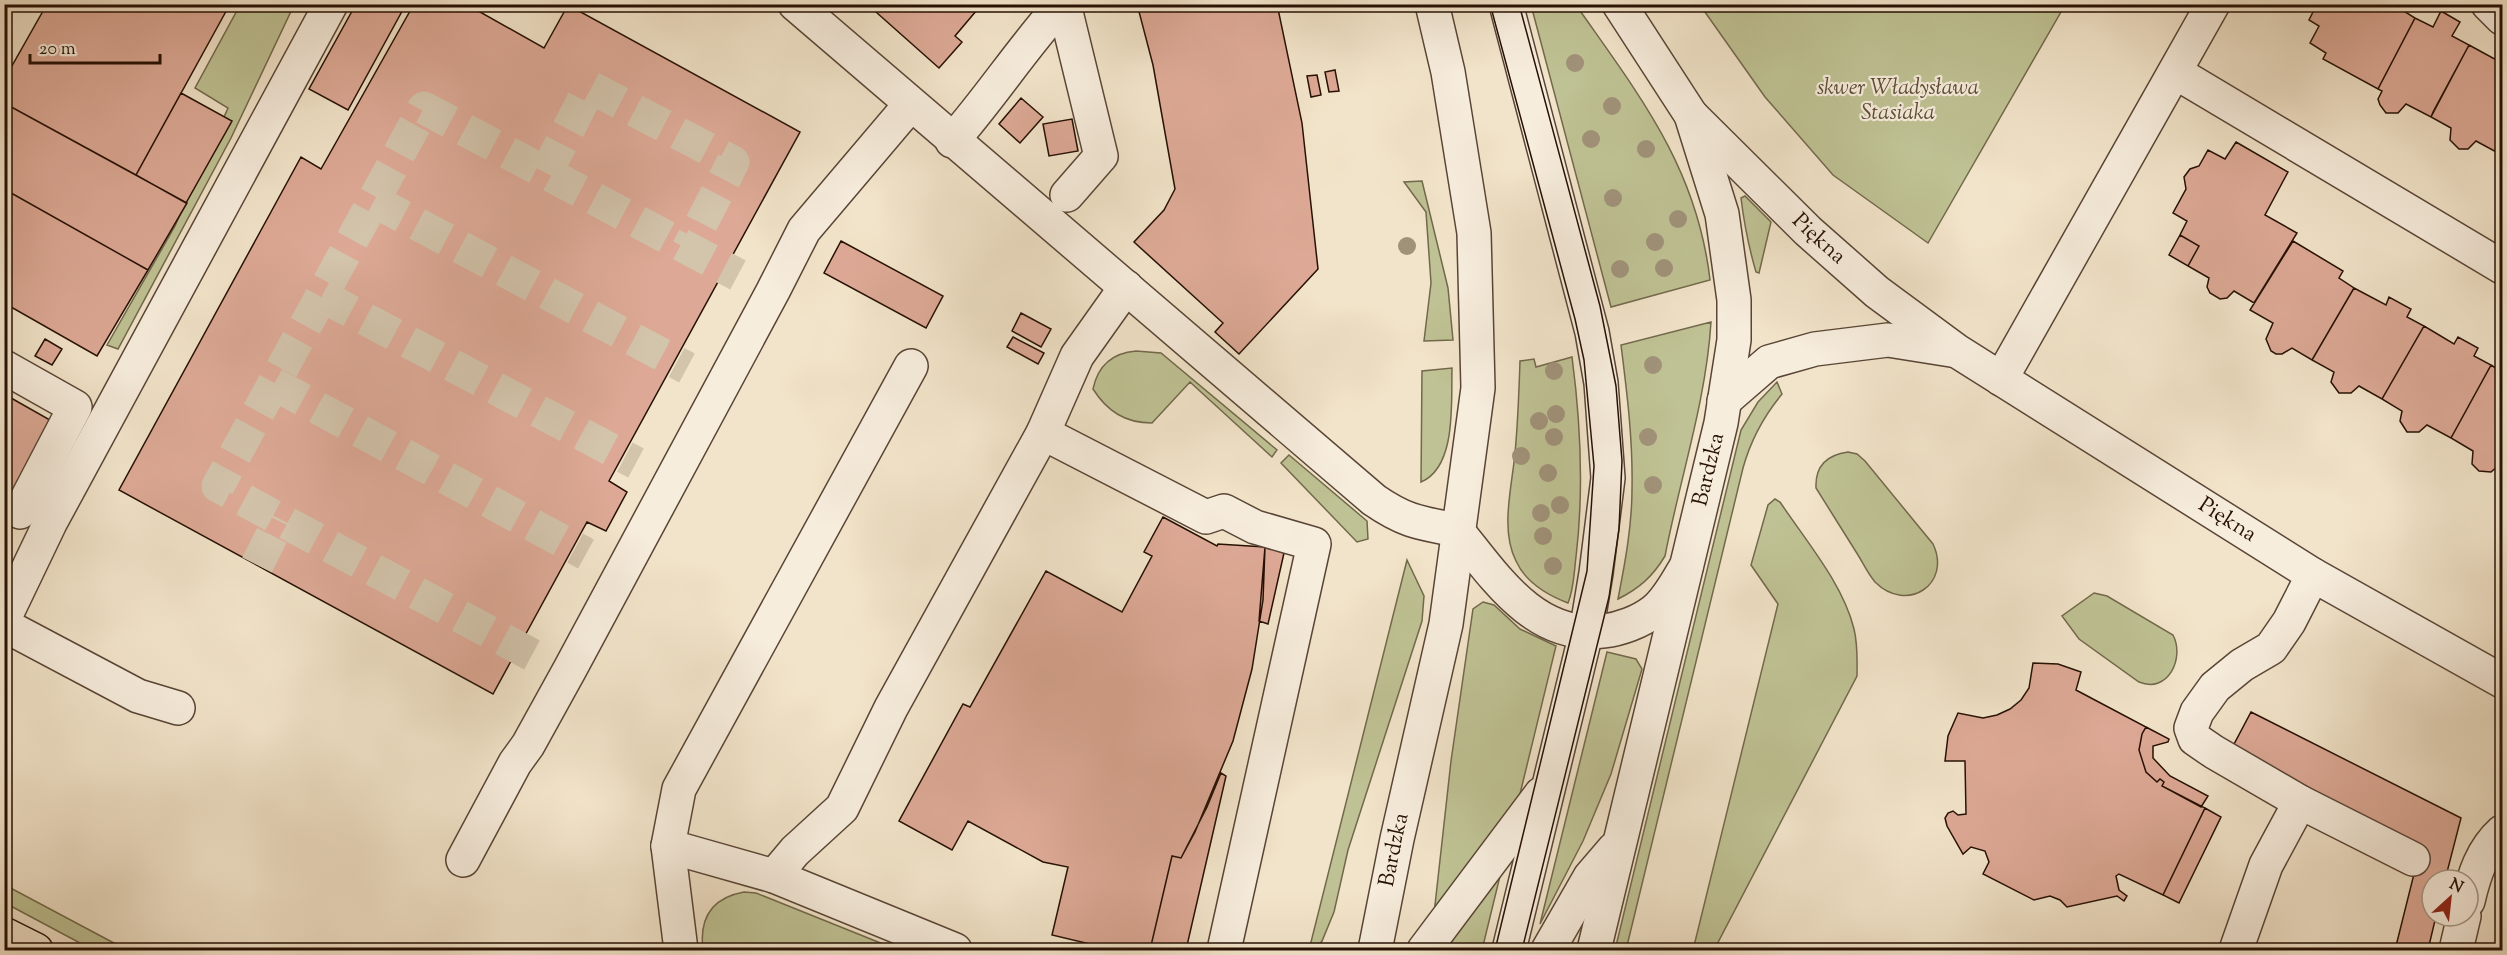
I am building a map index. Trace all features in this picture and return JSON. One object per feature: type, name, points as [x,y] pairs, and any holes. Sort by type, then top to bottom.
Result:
[{"type":"main road","points":[[4,934],[36,951]]},
{"type":"street","points":[[4,619],[55,513],[331,4]]},
{"type":"street","points":[[795,4],[861,59],[952,141],[1374,500],[1398,516],[1415,522],[1457,530],[1515,599],[1534,614],[1557,626],[1586,633],[1612,631],[1636,622],[1654,611],[1686,567]]},
{"type":"street","points":[[952,141],[980,110],[1039,29],[1063,4]]},
{"type":"street","points":[[1063,4],[1101,156],[1068,195]]},
{"type":"street","name":"Bardzka","points":[[1375,951],[1397,839],[1446,624],[1478,388],[1474,234],[1448,72],[1432,4]]},
{"type":"street","points":[[1506,4],[1592,332],[1601,383],[1608,478],[1586,633],[1509,951]]},
{"type":"street","name":"Bardzka","points":[[1594,951],[1686,567],[1724,401],[1734,340],[1733,292],[1722,214],[1691,115],[1619,4]]},
{"type":"street","points":[[2001,379],[2213,4]]},
{"type":"street","points":[[2488,4],[2502,18]]},
{"type":"street","points":[[2175,72],[2502,267]]},
{"type":"street","points":[[463,860],[515,763],[528,745],[570,669],[804,230],[910,105]]},
{"type":"street","name":"Piękna","points":[[1691,115],[1808,231],[1877,292],[1957,351],[2313,576],[2502,681]]},
{"type":"street","points":[[774,876],[795,851],[842,808],[891,708],[1043,433],[1077,356],[1126,287]]},
{"type":"street","name":"Piękna","points":[[1724,401],[1769,362],[1815,349],[1888,340],[1957,351]]},
{"type":"street","points":[[681,951],[668,846],[679,789],[910,366]]},
{"type":"street","points":[[4,367],[75,407],[20,512]]},
{"type":"street","points":[[1043,433],[1206,517],[1224,511],[1255,527],[1314,544],[1224,951]]},
{"type":"street","points":[[2313,576],[2289,622],[2271,648],[2242,665],[2215,687],[2197,712],[2191,728],[2195,738],[2202,744],[2300,802],[2413,859]]},
{"type":"street","points":[[4,625],[138,696],[178,708]]},
{"type":"street","points":[[1424,951],[1551,781]]},
{"type":"street","points":[[2236,951],[2266,865],[2300,802]]},
{"type":"street","points":[[2477,868],[2494,839],[2502,832]]},
{"type":"street","points":[[1548,951],[1590,877],[1621,840]]},
{"type":"street","points":[[668,846],[774,876],[955,951]]},
{"type":"street","points":[[2456,951],[2461,928]]},
{"type":"green space","points":[[240,5],[294,5],[231,138],[118,349],[107,345],[175,226],[228,108],[195,88]]},
{"type":"green space","points":[[1531,5],[1576,5],[1643,102],[1662,134],[1692,202],[1703,239],[1710,280],[1611,307]]},
{"type":"green space","name":"skwer Władysława Stasiaka","points":[[1700,5],[2065,5],[1928,243],[1833,175],[1765,97]]},
{"type":"green space","points":[[1422,181],[1448,288],[1453,340],[1424,341],[1431,283],[1426,212],[1404,182]]},
{"type":"green space","points":[[1745,196],[1771,222],[1759,273],[1756,272],[1745,226],[1741,198]]},
{"type":"green space","points":[[1711,322],[1704,381],[1665,556],[1645,581],[1618,599],[1626,558],[1632,503],[1631,435],[1621,345]]},
{"type":"green space","points":[[1136,351],[1161,353],[1277,450],[1272,457],[1190,382],[1152,423],[1125,418],[1104,404],[1093,389],[1098,373],[1113,358]]},
{"type":"green space","points":[[1572,357],[1578,408],[1581,482],[1573,586],[1568,603],[1538,587],[1520,569],[1511,549],[1508,508],[1517,430],[1520,361],[1534,359],[1536,367]]},
{"type":"green space","points":[[1452,368],[1450,432],[1446,448],[1441,463],[1433,474],[1421,482],[1422,371]]},
{"type":"green space","points":[[1777,382],[1782,394],[1758,429],[1743,468],[1626,950],[1615,950],[1741,430],[1758,402]]},
{"type":"green space","points":[[1848,452],[1857,454],[1865,461],[1933,544],[1937,558],[1936,571],[1931,582],[1923,590],[1912,595],[1900,595],[1887,591],[1875,582],[1816,488],[1817,474],[1823,463],[1834,456]]},
{"type":"green space","points":[[1289,455],[1367,521],[1368,539],[1357,542],[1281,463]]},
{"type":"green space","points":[[1775,499],[1780,502],[1833,579],[1849,612],[1855,635],[1857,676],[1714,950],[1693,950],[1778,604],[1751,565],[1768,505]]},
{"type":"green space","points":[[1407,560],[1424,596],[1422,621],[1348,850],[1334,912],[1322,941],[1315,950],[1309,950]]},
{"type":"green space","points":[[2094,593],[2107,596],[2173,635],[2177,654],[2171,672],[2166,678],[2158,683],[2139,682],[2079,639],[2062,616]]},
{"type":"green space","points":[[1483,602],[1494,605],[1520,629],[1556,646],[1482,950],[1430,950],[1451,761],[1473,609]]},
{"type":"green space","points":[[1607,652],[1636,659],[1642,669],[1611,774],[1583,841],[1540,924]]},
{"type":"green space","points":[[4,885],[127,950],[93,950],[5,903]]},
{"type":"green space","points":[[744,892],[756,893],[898,950],[703,950],[703,928],[710,911],[723,899]]},
{"type":"building","points":[[47,4],[230,4],[136,175],[4,103],[4,80]]},
{"type":"building","points":[[356,4],[406,4],[348,110],[309,89]]},
{"type":"building","points":[[414,4],[466,4],[544,48],[568,5],[800,132],[609,481],[627,492],[606,531],[587,522],[493,694],[119,490],[301,157],[321,169]]},
{"type":"building","points":[[867,4],[982,4],[955,36],[962,42],[939,68]]},
{"type":"building","points":[[1137,4],[1277,4],[1302,123],[1318,269],[1239,354],[1215,332],[1223,323],[1134,242],[1164,210],[1175,189],[1153,65]]},
{"type":"building","points":[[2317,4],[2404,4],[2402,10],[2415,18],[2378,89],[2323,59],[2326,53],[2310,43],[2319,26],[2309,20]]},
{"type":"building","points":[[2441,11],[2460,22],[2452,36],[2469,45],[2431,117],[2406,104],[2398,113],[2386,113],[2378,99],[2382,91],[2378,89],[2415,18],[2433,27]]},
{"type":"building","points":[[2469,45],[2500,62],[2502,58],[2502,144],[2498,153],[2476,141],[2468,149],[2459,149],[2450,140],[2451,128],[2431,117]]},
{"type":"building","points":[[1335,70],[1339,91],[1329,92],[1325,72]]},
{"type":"building","points":[[1317,75],[1321,95],[1311,97],[1307,76]]},
{"type":"building","points":[[181,93],[232,121],[186,203],[136,175]]},
{"type":"building","points":[[1021,98],[1043,117],[1020,143],[999,124]]},
{"type":"building","points":[[4,103],[187,203],[148,270],[4,189]]},
{"type":"building","points":[[1072,119],[1078,151],[1049,156],[1043,124]]},
{"type":"building","points":[[2236,142],[2288,172],[2265,215],[2297,233],[2254,303],[2234,291],[2227,298],[2220,299],[2210,293],[2207,287],[2209,278],[2188,266],[2199,246],[2180,235],[2187,221],[2173,213],[2186,189],[2184,177],[2190,169],[2199,166],[2208,150],[2225,159]]},
{"type":"building","points":[[4,189],[148,270],[97,356],[4,303]]},
{"type":"building","points":[[2180,235],[2199,246],[2188,266],[2169,255]]},
{"type":"building","points":[[841,241],[943,296],[926,328],[824,273]]},
{"type":"building","points":[[2293,241],[2343,271],[2339,278],[2354,288],[2312,360],[2292,348],[2282,354],[2271,351],[2266,339],[2273,323],[2250,310]]},
{"type":"building","points":[[2354,288],[2386,305],[2389,297],[2411,309],[2407,317],[2424,326],[2382,399],[2359,386],[2351,393],[2339,393],[2331,382],[2334,372],[2312,360]]},
{"type":"building","points":[[1021,313],[1051,329],[1041,347],[1012,331]]},
{"type":"building","points":[[2424,326],[2454,344],[2458,337],[2478,348],[2474,356],[2491,365],[2451,438],[2427,425],[2419,432],[2407,432],[2400,421],[2402,411],[2382,399]]},
{"type":"building","points":[[1013,337],[1044,353],[1038,364],[1007,347]]},
{"type":"building","points":[[45,339],[62,349],[52,365],[35,356]]},
{"type":"building","points":[[2491,365],[2502,372],[2502,468],[2498,466],[2491,472],[2479,471],[2472,464],[2473,451],[2451,438]]},
{"type":"building","points":[[4,394],[57,424],[4,515]]},
{"type":"building","points":[[1163,517],[1217,546],[1218,544],[1265,547],[1263,600],[1252,669],[1233,741],[1195,832],[1181,858],[1172,856],[1150,950],[1115,950],[1052,935],[1068,867],[1043,862],[968,821],[952,850],[899,821],[963,704],[970,707],[1046,571],[1122,612],[1152,556],[1144,552]]},
{"type":"building","points":[[1265,547],[1284,553],[1268,624],[1259,621]]},
{"type":"building","points":[[2033,663],[2058,664],[2081,672],[2076,690],[2146,727],[2139,750],[2146,772],[2157,782],[2160,779],[2164,782],[2162,786],[2205,808],[2163,895],[2119,874],[2116,876],[2119,890],[2127,896],[2124,901],[2117,896],[2067,907],[2060,900],[2050,896],[2034,900],[1983,874],[1989,862],[1985,851],[1971,847],[1963,854],[1947,826],[1945,818],[1948,813],[1953,811],[1958,815],[1966,814],[1965,761],[1945,761],[1948,736],[1958,713],[1983,718],[2010,709],[2021,700],[2029,688]]},
{"type":"building","points":[[2251,712],[2461,818],[2448,868],[2420,868],[2420,928],[2433,928],[2428,950],[2395,950],[2420,850],[2232,748]]},
{"type":"building","points":[[2146,727],[2169,739],[2168,742],[2153,746],[2153,758],[2170,776],[2208,796],[2201,807],[2162,786],[2164,782],[2160,779],[2157,782],[2146,772],[2139,750]]},
{"type":"building","points":[[1221,773],[1226,776],[1186,950],[1150,950],[1172,856],[1181,858],[1207,807]]},
{"type":"building","points":[[2205,808],[2221,817],[2179,903],[2163,895]]},
{"type":"building","points":[[2502,921],[2502,950],[2495,950]]},
{"type":"tunnel","points":[[546,173],[590,87],[733,162],[688,249]]},
{"type":"tunnel","points":[[532,655],[218,486],[424,108],[738,275]]},
{"type":"tunnel","points":[[374,201],[687,368]]},
{"type":"tunnel","points":[[322,296],[636,463]]},
{"type":"tunnel","points":[[274,384],[586,554]]},
{"type":"tunnel","points":[[257,565],[280,519]]},
{"type":"tram line","points":[[1490,4],[1575,319],[1584,360],[1594,466],[1587,571],[1495,950]]},
{"type":"tram line","points":[[1519,4],[1600,306],[1616,386],[1622,461],[1619,529],[1609,597],[1522,950]]}]
